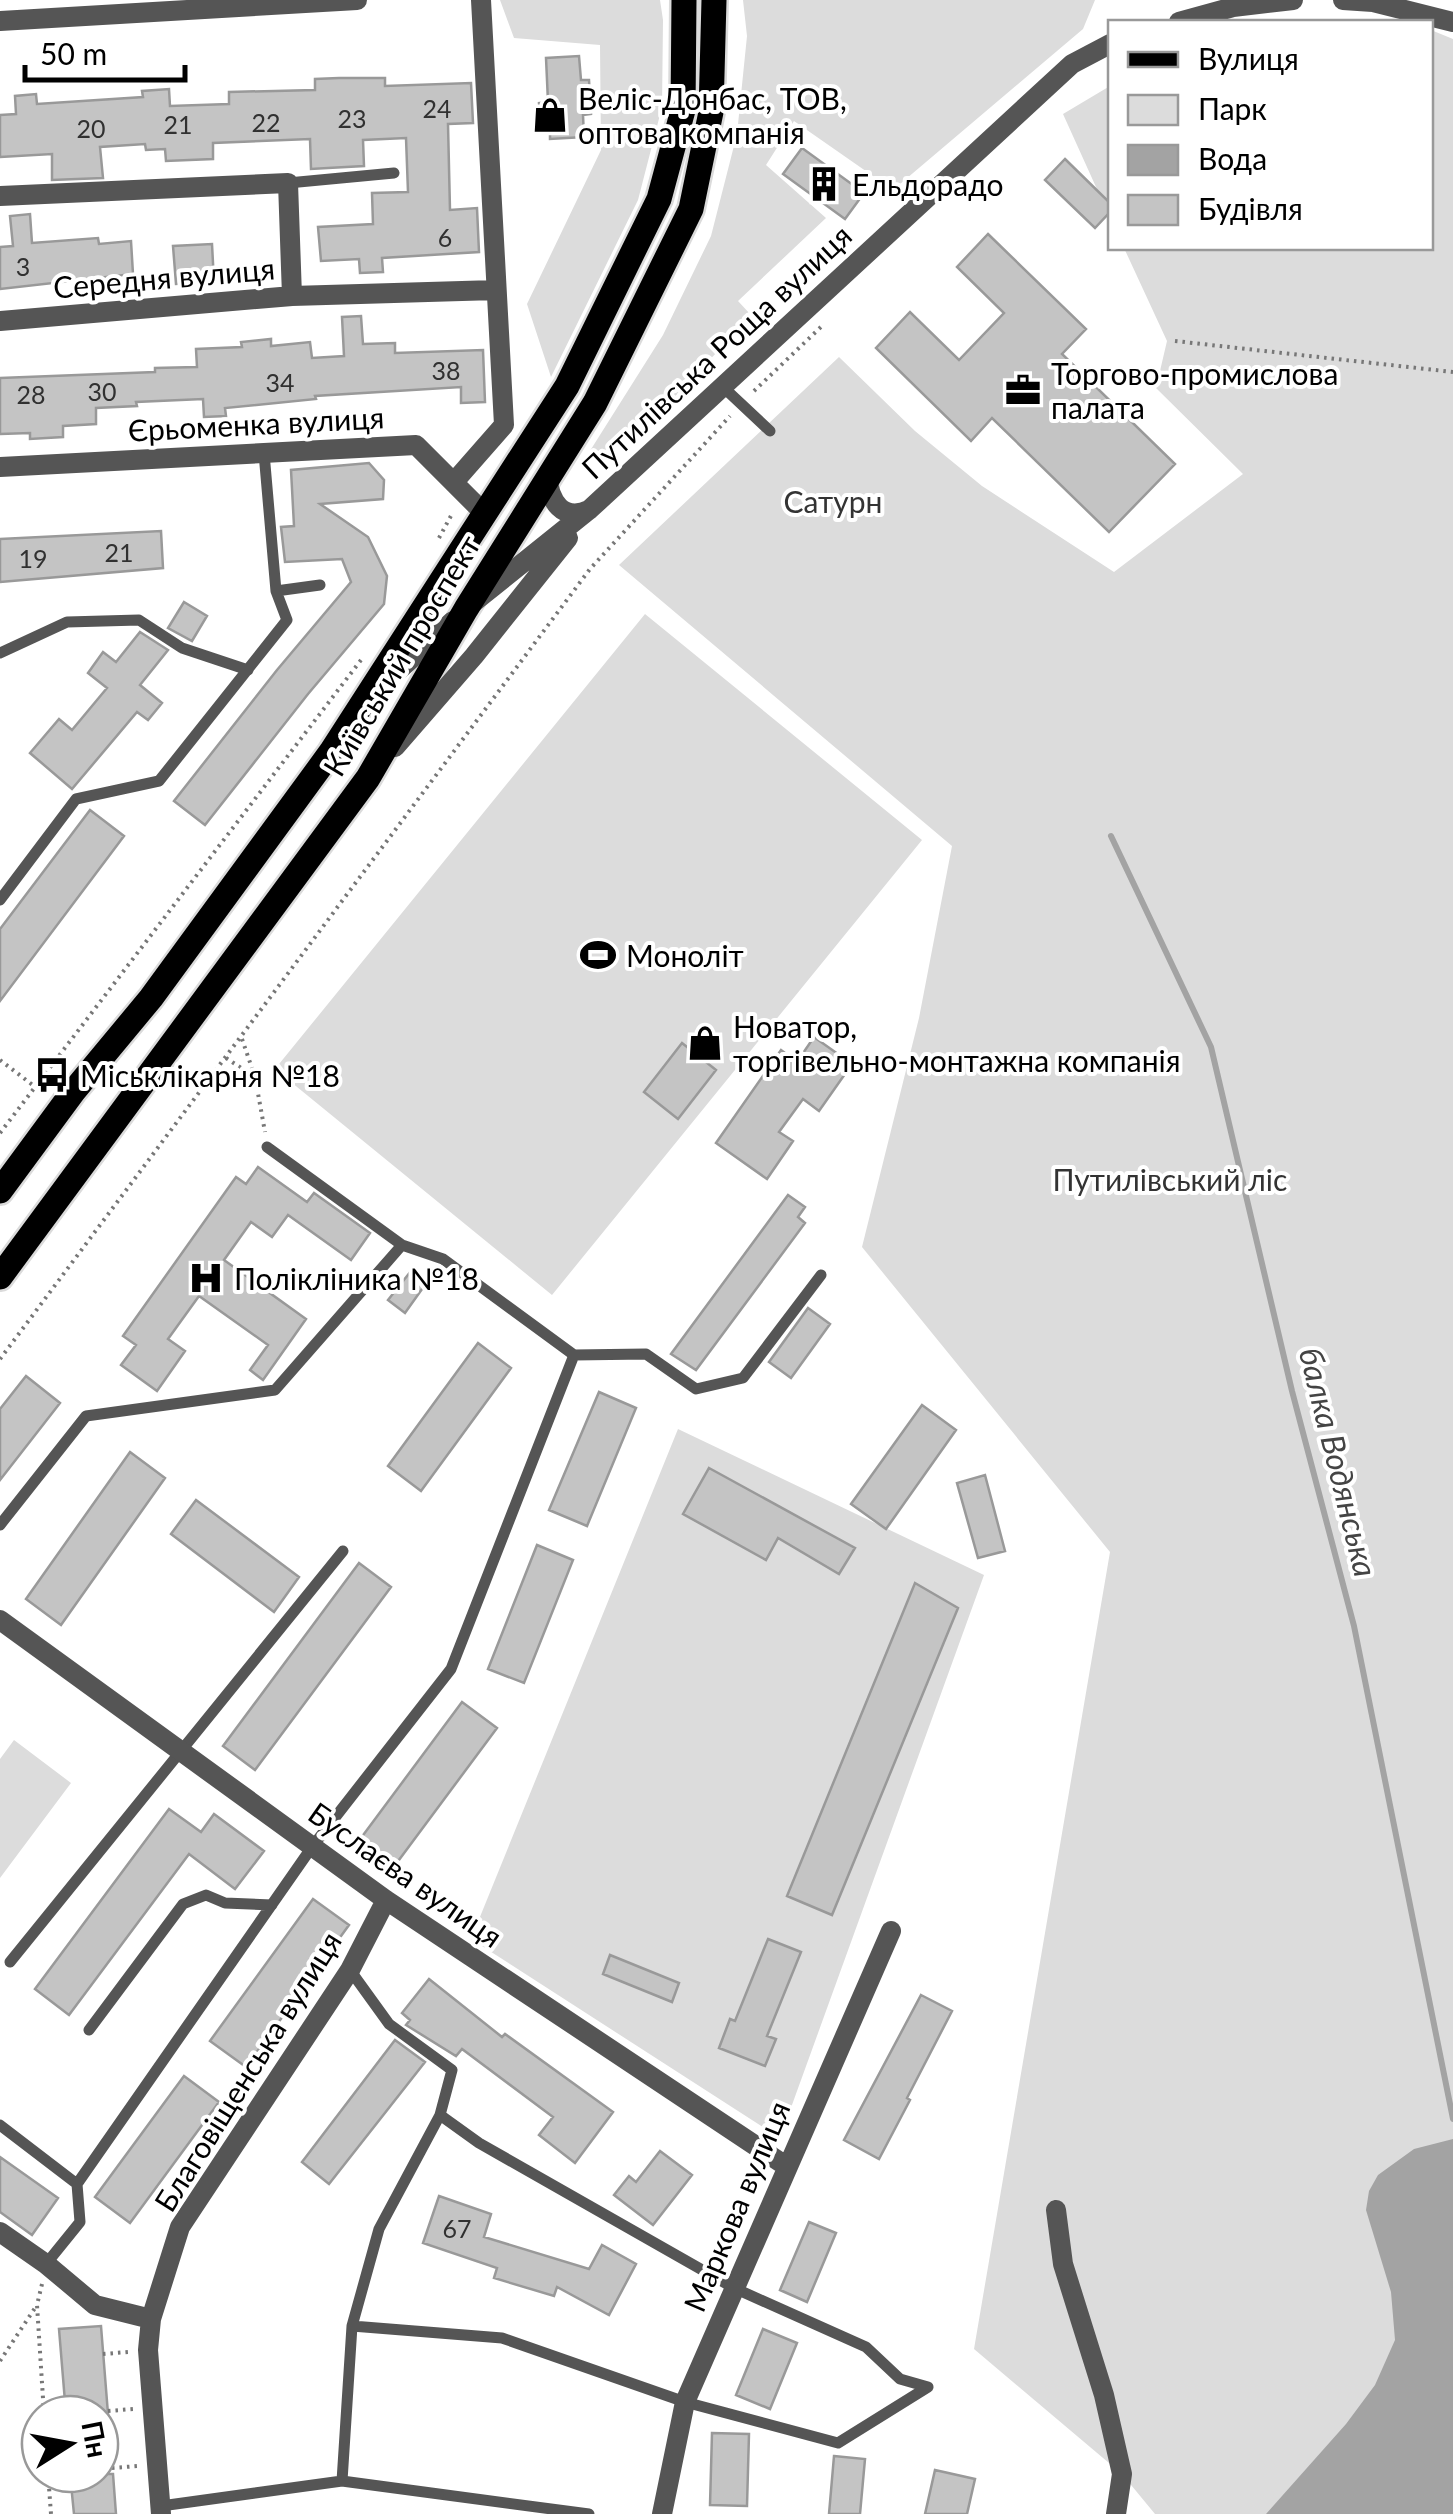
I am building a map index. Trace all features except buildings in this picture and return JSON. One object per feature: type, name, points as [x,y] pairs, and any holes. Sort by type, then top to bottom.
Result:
[{"type":"main road","name":"Київський проспект","points":[[0,1191],[73,1092],[151,998],[330,752],[568,386],[660,199],[683,110],[684,0]]},
{"type":"main road","name":"Київський проспект","points":[[0,1277],[368,778],[466,609],[595,403],[691,209],[712,112],[714,0]]},
{"type":"main road","points":[[330,752],[368,778]]},
{"type":"street","points":[[0,21],[357,0]]},
{"type":"street","points":[[454,482],[504,425],[482,0]]},
{"type":"street","points":[[1186,20],[1233,7],[1293,0]]},
{"type":"street","points":[[1343,0],[1373,2],[1453,22]]},
{"type":"street","name":"Путилівська Роща вулиця","points":[[590,509],[1072,64],[1108,45]]},
{"type":"street","points":[[0,196],[288,182]]},
{"type":"street","name":"Середня вулиця","points":[[0,321],[292,296],[288,182]]},
{"type":"street","points":[[292,296],[496,290]]},
{"type":"street","name":"Єрьоменка вулиця","points":[[0,467],[416,444],[486,514]]},
{"type":"street","points":[[548,477],[550,496],[560,510],[575,514],[590,509]]},
{"type":"street","points":[[367,698],[466,609],[590,509]]},
{"type":"street","points":[[368,778],[474,656],[590,509]]},
{"type":"street","name":"Буслаєва вулиця","points":[[0,1620],[386,1900],[786,2166]]},
{"type":"street","name":"Благовіщенська вулиця","points":[[161,2510],[148,2350],[151,2319],[180,2227],[350,1970],[386,1900]]},
{"type":"street","name":"Маркова вулиця","points":[[662,2514],[685,2402],[891,1931]]},
{"type":"street","points":[[1056,2210],[1064,2264],[1104,2395],[1122,2474],[1116,2514]]},
{"type":"street","points":[[0,2232],[96,2305],[151,2319]]},
{"type":"lane","points":[[288,182],[394,173]]},
{"type":"lane","points":[[722,386],[770,431]]},
{"type":"lane","points":[[0,900],[76,799],[159,781],[288,620],[276,591],[264,453]]},
{"type":"lane","points":[[276,591],[320,586]]},
{"type":"lane","points":[[0,653],[67,622],[139,620],[182,648],[248,670]]},
{"type":"lane","points":[[267,1146],[402,1245],[443,1260],[574,1355],[646,1354],[696,1389],[743,1378],[821,1275]]},
{"type":"lane","points":[[0,1525],[86,1416],[275,1390],[402,1245]]},
{"type":"lane","points":[[46,2264],[80,2222],[77,2184],[312,1847],[452,1668],[574,1355]]},
{"type":"lane","points":[[10,1962],[343,1551]]},
{"type":"lane","points":[[89,2030],[183,1904],[206,1895],[225,1902],[272,1905]]},
{"type":"lane","points":[[342,2480],[352,2326],[380,2229],[440,2116],[452,2070],[389,2024],[350,1970]]},
{"type":"lane","points":[[352,2326],[502,2338],[685,2402],[838,2443],[928,2386],[900,2379],[866,2347],[734,2288],[479,2143],[440,2116]]},
{"type":"lane","points":[[0,2125],[77,2184]]},
{"type":"lane","points":[[161,2510],[342,2480],[589,2514]]},
{"type":"path","points":[[0,1359],[590,569],[741,404],[828,320]]},
{"type":"path","points":[[1175,340],[1453,372]]},
{"type":"path","points":[[433,548],[453,514],[454,482]]},
{"type":"path","points":[[0,1133],[370,648]]},
{"type":"path","points":[[241,1036],[255,1077],[267,1146]]},
{"type":"path","points":[[225,1057],[255,1077]]},
{"type":"path","points":[[0,1060],[34,1086]]},
{"type":"path","points":[[43,2394],[37,2305],[46,2264]]},
{"type":"path","points":[[0,2361],[37,2305]]},
{"type":"green space","points":[[500,0],[660,0],[663,20],[662,107],[638,200],[551,377],[527,304],[601,150],[600,45],[514,38]]},
{"type":"green space","points":[[743,0],[1095,0],[1083,29],[893,190],[794,121],[766,165],[826,218],[738,301],[751,315],[682,390],[604,458],[592,460],[588,454],[663,335],[711,236],[737,134],[747,36]]},
{"type":"green space","name":"Путилівський ліс","points":[[1433,31],[1453,39],[1453,2514],[1155,2514],[1122,2474],[974,2349],[1110,1552],[862,1247],[919,1018],[952,846],[619,565],[839,357],[915,431],[982,486],[1114,572],[1243,474],[1156,388],[1167,341],[1125,250],[1433,250]]},
{"type":"green space","points":[[1108,87],[1108,214],[1063,114]]},
{"type":"green space","name":"Моноліт","points":[[645,614],[922,840],[552,1295],[275,1069]]},
{"type":"green space","points":[[678,1429],[984,1575],[780,2138],[471,1939]]},
{"type":"green space","points":[[14,1740],[71,1783],[0,1878],[0,1759]]},
{"type":"water","points":[[1453,2139],[1453,2514],[1266,2514],[1346,2424],[1375,2385],[1395,2340],[1391,2292],[1366,2210],[1369,2191],[1378,2175],[1414,2149]]},
{"type":"waterway","name":"балка Водянська","points":[[1111,836],[1211,1047],[1292,1391],[1354,1626],[1453,2119]]},
{"type":"place","name":"Веліс-Донбас, ТОВ, оптова компанія","points":[[550,115]]},
{"type":"place","name":"Ельдорадо","points":[[824,184]]},
{"type":"place","name":"Торгово-промислова палата","points":[[1023,390]]},
{"type":"place","name":"Моноліт","points":[[598,955]]},
{"type":"place","name":"Новатор, торгівельно-монтажна компанія","points":[[705,1043]]},
{"type":"place","name":"Міськлікарня №18","points":[[52,1075]]},
{"type":"place","name":"Полікліника №18","points":[[206,1278]]},
{"type":"park label","name":"Сатурн","points":[[833,501]]}]
